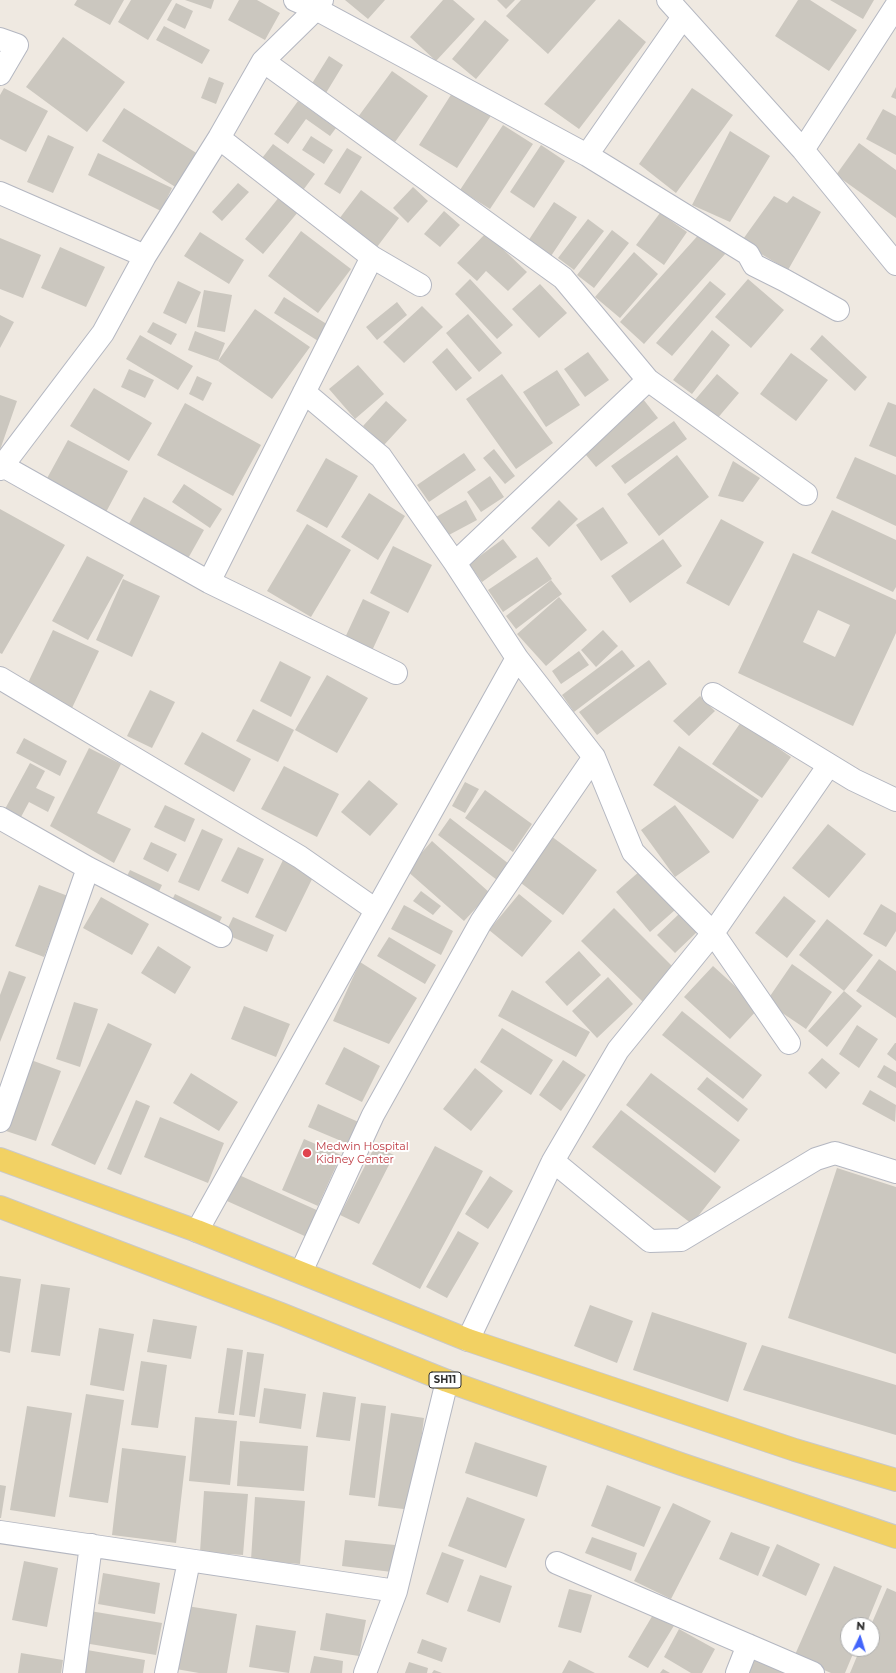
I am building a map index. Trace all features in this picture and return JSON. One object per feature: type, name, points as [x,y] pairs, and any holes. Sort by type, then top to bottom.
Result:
[{"type":"main road","points":[[0,1159],[197,1231],[468,1340],[795,1450],[896,1480]]},
{"type":"main road","name":"SH11","points":[[0,1207],[210,1286],[447,1381],[681,1464],[896,1537]]},
{"type":"street","points":[[295,0],[319,4],[587,155],[748,254],[754,265],[838,310]]},
{"type":"street","points":[[668,0],[803,150],[896,264]]},
{"type":"street","points":[[319,4],[263,61],[219,138],[145,256],[102,333],[2,468],[209,582],[396,673]]},
{"type":"street","points":[[803,150],[896,6]]},
{"type":"street","points":[[587,155],[684,17]]},
{"type":"street","points":[[0,39],[17,45],[0,74]]},
{"type":"street","points":[[263,61],[563,278],[648,380],[806,494]]},
{"type":"street","points":[[219,138],[372,257],[420,285]]},
{"type":"street","points":[[0,193],[145,256]]},
{"type":"street","points":[[209,582],[372,257]]},
{"type":"street","points":[[455,563],[648,380]]},
{"type":"street","points":[[304,392],[381,457],[455,563],[517,658],[594,757],[633,852],[713,933],[789,1043]]},
{"type":"street","points":[[197,1231],[517,658]]},
{"type":"street","points":[[0,678],[300,857],[376,910]]},
{"type":"street","points":[[713,694],[854,780],[896,800]]},
{"type":"street","points":[[301,1272],[373,1115],[481,922],[594,757]]},
{"type":"street","points":[[468,1340],[554,1161],[618,1050],[713,933],[829,765]]},
{"type":"street","points":[[0,818],[88,868],[221,936]]},
{"type":"street","points":[[0,1121],[88,868]]},
{"type":"street","points":[[554,1161],[650,1241],[681,1240],[816,1159],[835,1153],[896,1172]]},
{"type":"street","points":[[365,1673],[396,1591],[447,1381]]},
{"type":"street","points":[[0,1532],[396,1591]]},
{"type":"street","points":[[74,1673],[91,1545]]},
{"type":"street","points":[[166,1673],[189,1561]]},
{"type":"street","points":[[557,1563],[814,1673]]},
{"type":"street","points":[[737,1673],[748,1645]]},
{"type":"building","points":[[77,0],[124,0],[110,25],[74,5]]},
{"type":"building","points":[[131,0],[172,0],[148,40],[118,22]]},
{"type":"building","points":[[185,0],[214,0],[211,9]]},
{"type":"building","points":[[239,0],[257,0],[280,13],[265,40],[228,20]]},
{"type":"building","points":[[345,0],[385,0],[368,19]]},
{"type":"building","points":[[443,0],[453,0],[475,19],[436,61],[410,37]]},
{"type":"building","points":[[497,0],[515,0],[506,9]]},
{"type":"building","points":[[521,0],[596,0],[548,54],[506,16]]},
{"type":"building","points":[[798,0],[810,0],[857,30],[829,71],[775,36]]},
{"type":"building","points":[[830,0],[874,0],[863,19]]},
{"type":"building","points":[[176,3],[193,11],[185,29],[167,20]]},
{"type":"building","points":[[619,19],[646,42],[579,129],[544,104]]},
{"type":"building","points":[[485,20],[509,40],[476,79],[452,59]]},
{"type":"building","points":[[164,26],[210,50],[202,64],[156,40]]},
{"type":"building","points":[[63,37],[125,82],[87,132],[26,87]]},
{"type":"building","points":[[329,56],[343,65],[326,93],[311,85]]},
{"type":"building","points":[[392,71],[428,96],[395,142],[358,117]]},
{"type":"building","points":[[209,77],[224,83],[216,104],[201,98]]},
{"type":"building","points":[[896,87],[896,99],[891,97]]},
{"type":"building","points":[[4,88],[48,111],[26,152],[0,139],[0,95]]},
{"type":"building","points":[[692,88],[733,115],[676,193],[639,164]]},
{"type":"building","points":[[454,90],[492,114],[457,168],[419,145]]},
{"type":"building","points":[[298,101],[336,128],[330,136],[306,119],[288,144],[274,134]]},
{"type":"building","points":[[124,108],[198,154],[177,188],[102,141]]},
{"type":"building","points":[[883,109],[896,116],[896,155],[866,139]]},
{"type":"building","points":[[503,125],[533,144],[490,209],[460,190]]},
{"type":"building","points":[[730,131],[770,156],[730,222],[692,205]]},
{"type":"building","points":[[48,135],[74,147],[53,193],[27,182]]},
{"type":"building","points":[[311,136],[333,150],[324,164],[302,150]]},
{"type":"building","points":[[859,143],[896,170],[896,218],[836,175]]},
{"type":"building","points":[[273,144],[315,174],[301,193],[259,162]]},
{"type":"building","points":[[541,145],[565,161],[534,208],[510,192]]},
{"type":"building","points":[[347,148],[362,157],[340,194],[324,184]]},
{"type":"building","points":[[98,153],[172,188],[161,211],[88,175]]},
{"type":"building","points":[[238,183],[249,192],[222,221],[212,212]]},
{"type":"building","points":[[413,187],[428,201],[408,223],[393,208]]},
{"type":"building","points":[[361,190],[399,218],[377,247],[339,219]]},
{"type":"building","points":[[280,196],[298,212],[263,254],[245,239]]},
{"type":"building","points":[[774,196],[787,203],[793,196],[821,212],[788,270],[741,242]]},
{"type":"building","points":[[554,202],[577,217],[551,256],[528,241]]},
{"type":"building","points":[[444,211],[460,225],[440,247],[424,234]]},
{"type":"building","points":[[660,213],[687,232],[664,265],[636,245]]},
{"type":"building","points":[[588,219],[604,231],[574,270],[558,258]]},
{"type":"building","points":[[612,230],[629,243],[594,288],[577,275]]},
{"type":"building","points":[[301,231],[351,269],[318,313],[268,276]]},
{"type":"building","points":[[702,231],[726,253],[644,344],[620,322]]},
{"type":"building","points":[[200,232],[244,260],[229,284],[184,256]]},
{"type":"building","points":[[486,233],[527,272],[508,291],[486,271],[477,281],[457,263]]},
{"type":"building","points":[[0,238],[41,255],[23,298],[0,289]]},
{"type":"building","points":[[60,247],[105,267],[86,307],[41,288]]},
{"type":"building","points":[[634,252],[658,274],[620,318],[595,297]]},
{"type":"building","points":[[470,279],[513,325],[497,339],[455,294]]},
{"type":"building","points":[[748,279],[784,310],[751,348],[715,317]]},
{"type":"building","points":[[178,281],[201,292],[186,324],[163,313]]},
{"type":"building","points":[[710,281],[726,294],[672,356],[656,343]]},
{"type":"building","points":[[540,284],[567,313],[539,338],[512,309]]},
{"type":"building","points":[[204,290],[232,295],[225,332],[197,327]]},
{"type":"building","points":[[284,297],[336,330],[326,346],[274,313]]},
{"type":"building","points":[[397,302],[407,315],[377,340],[366,327]]},
{"type":"building","points":[[422,306],[443,327],[404,363],[383,342]]},
{"type":"building","points":[[255,309],[310,347],[272,399],[218,361]]},
{"type":"building","points":[[468,314],[502,353],[479,372],[446,333]]},
{"type":"building","points":[[0,315],[14,322],[0,348]]},
{"type":"building","points":[[153,322],[177,334],[171,345],[147,332]]},
{"type":"building","points":[[712,330],[730,345],[692,394],[673,380]]},
{"type":"building","points":[[195,331],[225,343],[218,361],[188,350]]},
{"type":"building","points":[[140,335],[193,366],[178,390],[126,359]]},
{"type":"building","points":[[822,335],[867,377],[855,391],[810,349]]},
{"type":"building","points":[[447,348],[472,378],[456,391],[432,362]]},
{"type":"building","points":[[588,352],[609,380],[585,397],[564,369]]},
{"type":"building","points":[[791,353],[828,380],[796,421],[760,394]]},
{"type":"building","points":[[358,365],[384,394],[355,419],[329,389]]},
{"type":"building","points":[[129,369],[154,380],[145,398],[121,387]]},
{"type":"building","points":[[557,370],[580,405],[546,427],[523,392]]},
{"type":"building","points":[[502,374],[553,443],[516,469],[466,399]]},
{"type":"building","points":[[717,374],[739,393],[716,420],[694,401]]},
{"type":"building","points":[[197,376],[212,383],[203,401],[189,394]]},
{"type":"building","points":[[94,388],[152,423],[129,461],[70,426]]},
{"type":"building","points":[[0,395],[17,401],[0,450]]},
{"type":"building","points":[[643,399],[658,418],[596,467],[581,449]]},
{"type":"building","points":[[386,401],[407,420],[384,445],[363,426]]},
{"type":"building","points":[[888,402],[896,405],[896,457],[869,446]]},
{"type":"building","points":[[185,403],[261,445],[233,496],[157,455]]},
{"type":"building","points":[[674,421],[687,439],[625,484],[611,466]]},
{"type":"building","points":[[68,440],[128,471],[105,514],[45,482]]},
{"type":"building","points":[[494,449],[515,476],[505,484],[483,458]]},
{"type":"building","points":[[464,453],[476,470],[429,502],[417,485]]},
{"type":"building","points":[[677,455],[709,497],[659,536],[627,494]]},
{"type":"building","points":[[855,457],[896,475],[896,526],[836,498]]},
{"type":"building","points":[[326,458],[358,476],[327,528],[296,511]]},
{"type":"building","points":[[733,461],[760,478],[743,502],[718,496]]},
{"type":"building","points":[[490,476],[504,497],[481,512],[467,492]]},
{"type":"building","points":[[184,484],[222,509],[210,528],[172,502]]},
{"type":"building","points":[[369,493],[405,516],[378,560],[341,537]]},
{"type":"building","points":[[144,497],[204,530],[186,562],[126,529]]},
{"type":"building","points":[[466,500],[477,520],[447,536],[436,517]]},
{"type":"building","points":[[559,500],[578,519],[549,547],[531,528]]},
{"type":"building","points":[[603,507],[628,543],[601,561],[576,525]]},
{"type":"building","points":[[0,509],[65,545],[2,654],[0,653]]},
{"type":"building","points":[[832,510],[896,540],[896,587],[893,592],[811,553]]},
{"type":"building","points":[[721,519],[764,542],[729,606],[686,583]]},
{"type":"building","points":[[307,524],[351,550],[311,617],[267,591]]},
{"type":"building","points":[[503,539],[517,557],[482,582],[469,564]]},
{"type":"building","points":[[663,539],[682,566],[630,603],[611,576]]},
{"type":"building","points":[[393,546],[432,565],[408,613],[370,593]]},
{"type":"building","points":[[793,553],[896,600],[896,633],[853,726],[738,673]],"holes":[[[818,610],[850,625],[835,657],[803,642]]]},
{"type":"building","points":[[87,556],[124,575],[88,640],[52,621]]},
{"type":"building","points":[[537,557],[552,579],[503,612],[488,590]]},
{"type":"building","points":[[123,579],[160,596],[132,657],[96,640]]},
{"type":"building","points":[[551,580],[562,594],[516,629],[506,616]]},
{"type":"building","points":[[559,597],[587,630],[546,666],[517,634]]},
{"type":"building","points":[[363,599],[390,612],[370,655],[343,642]]},
{"type":"building","points":[[53,630],[99,651],[72,708],[26,687]]},
{"type":"building","points":[[603,630],[618,646],[596,667],[581,650]]},
{"type":"building","points":[[622,650],[635,666],[574,712],[562,695]]},
{"type":"building","points":[[579,651],[589,665],[561,684],[552,671]]},
{"type":"building","points":[[649,660],[667,684],[597,735],[579,712]]},
{"type":"building","points":[[280,661],[311,677],[291,717],[260,701]]},
{"type":"building","points":[[327,675],[368,698],[337,753],[295,730]]},
{"type":"building","points":[[150,690],[175,702],[152,748],[127,736]]},
{"type":"building","points":[[700,696],[715,711],[689,736],[673,721]]},
{"type":"building","points":[[253,709],[294,730],[278,762],[236,741]]},
{"type":"building","points":[[741,722],[791,757],[762,798],[712,764]]},
{"type":"building","points":[[202,732],[251,759],[234,792],[184,764]]},
{"type":"building","points":[[24,738],[67,761],[60,776],[16,753]]},
{"type":"building","points":[[679,746],[759,800],[733,839],[653,785]]},
{"type":"building","points":[[89,748],[121,764],[97,813],[131,829],[114,863],[50,826]]},
{"type":"building","points":[[30,763],[45,771],[36,788],[55,797],[48,812],[29,802],[21,817],[5,809]]},
{"type":"building","points":[[284,766],[339,794],[317,837],[261,809]]},
{"type":"building","points":[[369,780],[398,804],[370,836],[341,812]]},
{"type":"building","points":[[465,782],[479,789],[465,813],[452,806]]},
{"type":"building","points":[[485,790],[532,824],[513,852],[465,818]]},
{"type":"building","points":[[165,805],[195,819],[185,842],[154,827]]},
{"type":"building","points":[[675,805],[710,852],[675,877],[641,830]]},
{"type":"building","points":[[450,818],[509,864],[497,880],[438,835]]},
{"type":"building","points":[[828,824],[866,854],[829,898],[792,868]]},
{"type":"building","points":[[202,829],[223,839],[199,891],[178,882]]},
{"type":"building","points":[[551,836],[597,870],[563,915],[517,880]]},
{"type":"building","points":[[432,841],[490,893],[464,921],[406,870]]},
{"type":"building","points":[[151,842],[177,854],[168,872],[143,859]]},
{"type":"building","points":[[238,847],[264,859],[248,894],[221,881]]},
{"type":"building","points":[[284,858],[315,873],[286,932],[255,917]]},
{"type":"building","points":[[130,870],[162,885],[153,904],[121,888]]},
{"type":"building","points":[[641,870],[675,910],[650,932],[616,892]]},
{"type":"building","points":[[39,885],[68,896],[44,957],[15,946]]},
{"type":"building","points":[[421,891],[441,906],[433,915],[413,901]]},
{"type":"building","points":[[175,894],[222,917],[216,929],[169,906]]},
{"type":"building","points":[[519,894],[552,921],[522,957],[489,930]]},
{"type":"building","points":[[784,896],[816,921],[787,958],[755,933]]},
{"type":"building","points":[[101,897],[149,924],[132,955],[83,928]]},
{"type":"building","points":[[881,904],[896,913],[896,931],[886,947],[863,934]]},
{"type":"building","points":[[404,905],[453,931],[441,955],[391,929]]},
{"type":"building","points":[[614,908],[676,970],[643,1002],[581,941]]},
{"type":"building","points":[[679,914],[697,932],[675,953],[657,935]]},
{"type":"building","points":[[233,917],[274,935],[267,952],[225,934]]},
{"type":"building","points":[[827,919],[873,955],[844,991],[799,955]]},
{"type":"building","points":[[389,937],[436,965],[425,984],[377,956]]},
{"type":"building","points":[[158,946],[191,967],[175,994],[141,973]]},
{"type":"building","points":[[579,951],[601,975],[567,1006],[545,982]]},
{"type":"building","points":[[879,959],[896,971],[896,1018],[856,991]]},
{"type":"building","points":[[360,962],[417,998],[389,1044],[333,1021]]},
{"type":"building","points":[[792,964],[832,992],[806,1029],[766,1002]]},
{"type":"building","points":[[713,966],[759,1008],[730,1039],[684,997]]},
{"type":"building","points":[[9,971],[26,977],[0,1042],[0,995]]},
{"type":"building","points":[[608,977],[633,1004],[597,1038],[572,1011]]},
{"type":"building","points":[[512,990],[590,1032],[576,1057],[498,1016]]},
{"type":"building","points":[[844,991],[862,1006],[827,1047],[808,1031]]},
{"type":"building","points":[[74,1002],[98,1009],[80,1067],[56,1059]]},
{"type":"building","points":[[244,1006],[290,1024],[276,1057],[231,1039]]},
{"type":"building","points":[[682,1011],[762,1075],[743,1099],[662,1035]]},
{"type":"building","points":[[108,1023],[152,1044],[95,1165],[51,1145]]},
{"type":"building","points":[[857,1025],[878,1039],[859,1068],[839,1054]]},
{"type":"building","points":[[502,1028],[553,1060],[531,1095],[480,1062]]},
{"type":"building","points":[[896,1043],[896,1061],[887,1054]]},
{"type":"building","points":[[344,1047],[380,1066],[362,1102],[325,1084]]},
{"type":"building","points":[[822,1058],[840,1073],[826,1089],[808,1073]]},
{"type":"building","points":[[31,1060],[61,1071],[36,1141],[6,1131]]},
{"type":"building","points":[[563,1060],[586,1075],[561,1111],[539,1095]]},
{"type":"building","points":[[884,1065],[896,1072],[896,1088],[877,1077]]},
{"type":"building","points":[[475,1068],[503,1091],[471,1131],[443,1109]]},
{"type":"building","points":[[191,1073],[238,1102],[219,1131],[173,1103]]},
{"type":"building","points":[[651,1073],[740,1140],[715,1173],[626,1105]]},
{"type":"building","points":[[707,1077],[748,1109],[738,1122],[697,1089]]},
{"type":"building","points":[[870,1090],[896,1105],[895,1122],[862,1104]]},
{"type":"building","points":[[136,1100],[150,1106],[121,1175],[107,1169]]},
{"type":"building","points":[[318,1104],[363,1124],[353,1146],[308,1127]]},
{"type":"building","points":[[621,1110],[721,1187],[692,1224],[592,1147]]},
{"type":"building","points":[[160,1117],[224,1143],[208,1183],[144,1157]]},
{"type":"building","points":[[304,1139],[341,1155],[318,1206],[282,1190]]},
{"type":"building","points":[[375,1146],[394,1155],[359,1224],[340,1215]]},
{"type":"building","points":[[435,1146],[483,1171],[420,1289],[372,1264]]},
{"type":"building","points":[[837,1168],[896,1187],[896,1354],[788,1318]]},
{"type":"building","points":[[239,1175],[321,1212],[309,1238],[227,1201]]},
{"type":"building","points":[[490,1176],[513,1191],[488,1229],[465,1214]]},
{"type":"building","points":[[458,1231],[479,1243],[447,1298],[426,1287]]},
{"type":"building","points":[[0,1276],[21,1279],[10,1353],[0,1351]]},
{"type":"building","points":[[41,1284],[70,1288],[60,1356],[31,1352]]},
{"type":"building","points":[[590,1305],[633,1321],[617,1363],[574,1346]]},
{"type":"building","points":[[652,1312],[747,1343],[728,1402],[633,1370]]},
{"type":"building","points":[[153,1319],[197,1326],[191,1359],[147,1352]]},
{"type":"building","points":[[99,1328],[134,1334],[124,1391],[90,1385]]},
{"type":"building","points":[[762,1345],[896,1385],[896,1435],[743,1390]]},
{"type":"building","points":[[227,1348],[243,1350],[234,1415],[218,1413]]},
{"type":"building","points":[[247,1352],[264,1354],[255,1417],[239,1415]]},
{"type":"building","points":[[141,1361],[167,1365],[158,1428],[131,1425]]},
{"type":"building","points":[[264,1388],[306,1394],[301,1429],[259,1423]]},
{"type":"building","points":[[323,1392],[356,1397],[350,1441],[316,1437]]},
{"type":"building","points":[[86,1394],[124,1400],[108,1503],[69,1497]]},
{"type":"building","points":[[361,1403],[386,1406],[375,1498],[349,1495]]},
{"type":"building","points":[[27,1406],[72,1413],[55,1517],[10,1510]]},
{"type":"building","points":[[391,1413],[424,1418],[412,1510],[378,1506]]},
{"type":"building","points":[[195,1417],[237,1421],[230,1485],[189,1481]]},
{"type":"building","points":[[240,1441],[308,1446],[304,1491],[237,1486]]},
{"type":"building","points":[[475,1442],[547,1466],[537,1497],[465,1473]]},
{"type":"building","points":[[122,1448],[186,1456],[176,1543],[112,1535]]},
{"type":"building","points":[[0,1485],[6,1486],[1,1518],[0,1518]]},
{"type":"building","points":[[607,1485],[661,1507],[644,1547],[591,1526]]},
{"type":"building","points":[[204,1491],[248,1494],[243,1555],[200,1552]]},
{"type":"building","points":[[255,1497],[305,1501],[300,1564],[251,1560]]},
{"type":"building","points":[[467,1497],[525,1519],[506,1568],[448,1546]]},
{"type":"building","points":[[673,1503],[711,1521],[671,1599],[634,1581]]},
{"type":"building","points":[[731,1532],[770,1547],[758,1576],[719,1559]]},
{"type":"building","points":[[592,1537],[637,1553],[631,1571],[585,1553]]},
{"type":"building","points":[[345,1540],[395,1545],[392,1572],[342,1566]]},
{"type":"building","points":[[777,1544],[820,1564],[806,1596],[762,1576]]},
{"type":"building","points":[[442,1552],[464,1560],[448,1603],[426,1594]]},
{"type":"building","points":[[24,1561],[58,1568],[47,1627],[12,1620]]},
{"type":"building","points":[[834,1566],[882,1586],[869,1617],[840,1617],[840,1657],[852,1657],[845,1673],[831,1673],[794,1657]]},
{"type":"building","points":[[103,1573],[160,1583],[155,1614],[98,1604]]},
{"type":"building","points":[[480,1575],[512,1586],[500,1623],[467,1611]]},
{"type":"building","points":[[887,1588],[896,1592],[896,1673],[850,1673],[857,1657],[880,1657],[880,1617],[874,1617]]},
{"type":"building","points":[[569,1589],[592,1595],[581,1633],[558,1627]]},
{"type":"building","points":[[187,1606],[237,1614],[227,1673],[199,1673],[176,1669]]},
{"type":"building","points":[[90,1611],[162,1623],[156,1655],[84,1643]]},
{"type":"building","points":[[326,1613],[366,1620],[359,1656],[320,1650]]},
{"type":"building","points":[[654,1613],[675,1624],[648,1668],[628,1657]]},
{"type":"building","points":[[256,1625],[296,1631],[289,1673],[249,1667]]},
{"type":"building","points":[[679,1629],[715,1649],[702,1673],[691,1673],[664,1657]]},
{"type":"building","points":[[422,1639],[447,1648],[442,1662],[417,1653]]},
{"type":"building","points":[[87,1650],[145,1660],[143,1673],[83,1673]]},
{"type":"building","points":[[21,1653],[63,1660],[61,1673],[18,1673]]},
{"type":"building","points":[[757,1654],[795,1673],[748,1673]]},
{"type":"building","points":[[314,1656],[343,1661],[342,1673],[310,1673]]},
{"type":"building","points":[[569,1660],[595,1673],[562,1673]]},
{"type":"building","points":[[409,1662],[428,1668],[427,1673],[405,1673]]},
{"type":"building","points":[[663,1669],[670,1673],[660,1673]]},
{"type":"building","points":[[434,1670],[442,1673],[432,1673]]},
{"type":"place","name":"Medwin Hospital Kidney Center","points":[[307,1153]]}]
